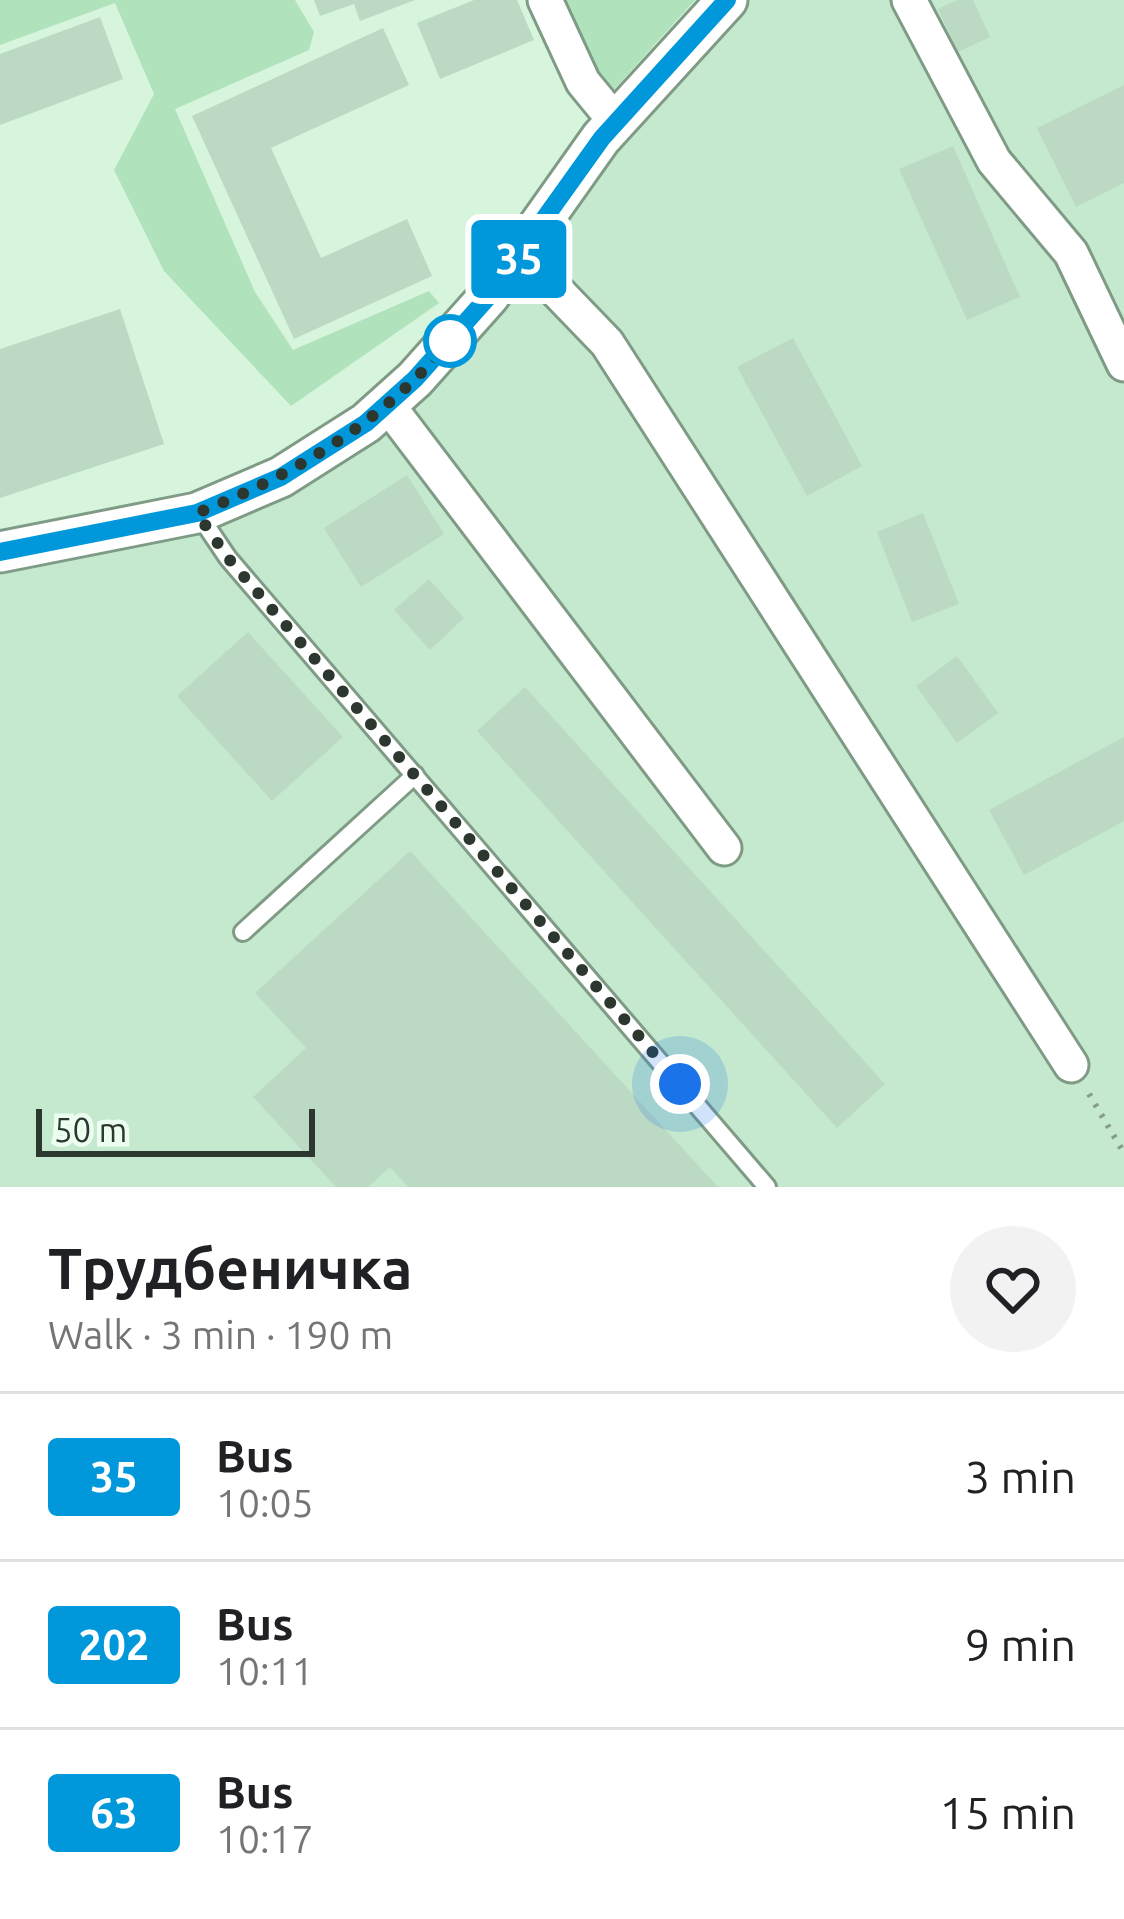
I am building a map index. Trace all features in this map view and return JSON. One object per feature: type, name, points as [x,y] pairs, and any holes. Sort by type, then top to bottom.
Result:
[{"type":"street","points":[[545,0],[583,82],[615,121]]},
{"type":"street","points":[[0,552],[197,513],[281,477],[387,404],[449,343],[517,262],[615,121],[727,0]]},
{"type":"street","points":[[909,0],[994,161],[1071,253],[1124,364]]},
{"type":"street","points":[[517,262],[553,287],[607,343],[1071,1065]]},
{"type":"street","points":[[387,404],[724,848]]},
{"type":"lane","points":[[197,513],[228,558],[767,1187]]},
{"type":"lane","points":[[243,932],[416,775]]},
{"type":"path","points":[[1071,1065],[1124,1153]]},
{"type":"shaded area","points":[[0,0],[295,0],[314,32],[309,50],[175,109],[255,292],[293,350],[429,291],[439,303],[291,406],[164,271],[114,170],[154,94],[115,3],[0,45]]},
{"type":"shaded area","points":[[545,0],[695,0],[599,106]]},
{"type":"shaded area","points":[[727,0],[1124,0],[1124,1187],[0,1187],[0,552],[125,529],[366,423]]},
{"type":"building","points":[[314,0],[415,0],[360,21],[354,4],[320,16]]},
{"type":"building","points":[[474,0],[517,0],[534,40],[440,79],[417,23]]},
{"type":"building","points":[[957,0],[973,0],[990,37],[958,52],[938,9]]},
{"type":"building","points":[[100,17],[123,79],[0,125],[0,54]]},
{"type":"building","points":[[383,28],[409,85],[271,148],[321,258],[407,219],[432,276],[294,339],[192,116]]},
{"type":"building","points":[[1124,85],[1124,183],[1076,207],[1037,128]]},
{"type":"building","points":[[953,146],[1020,297],[967,320],[899,169]]},
{"type":"building","points":[[120,309],[164,444],[0,498],[0,349]]},
{"type":"building","points":[[793,338],[862,466],[807,496],[737,367]]},
{"type":"building","points":[[407,475],[444,534],[361,587],[324,528]]},
{"type":"building","points":[[923,513],[959,604],[912,622],[877,532]]},
{"type":"building","points":[[429,579],[464,618],[430,650],[394,610]]},
{"type":"building","points":[[248,632],[343,737],[272,801],[177,696]]},
{"type":"building","points":[[957,656],[998,713],[957,743],[916,686]]},
{"type":"building","points":[[525,687],[885,1084],[837,1128],[477,731]]},
{"type":"building","points":[[1124,737],[1124,821],[1024,875],[989,810]]},
{"type":"building","points":[[410,851],[718,1187],[408,1187],[390,1167],[368,1187],[336,1187],[253,1097],[306,1048],[255,993]]},
{"type":"bus line","name":"35","points":[[0,552],[197,513],[281,477],[366,423],[449,343],[517,262],[602,138],[727,0]]},
{"type":"route","points":[[450,341],[366,423],[281,477],[197,513],[228,558],[680,1084]]}]
